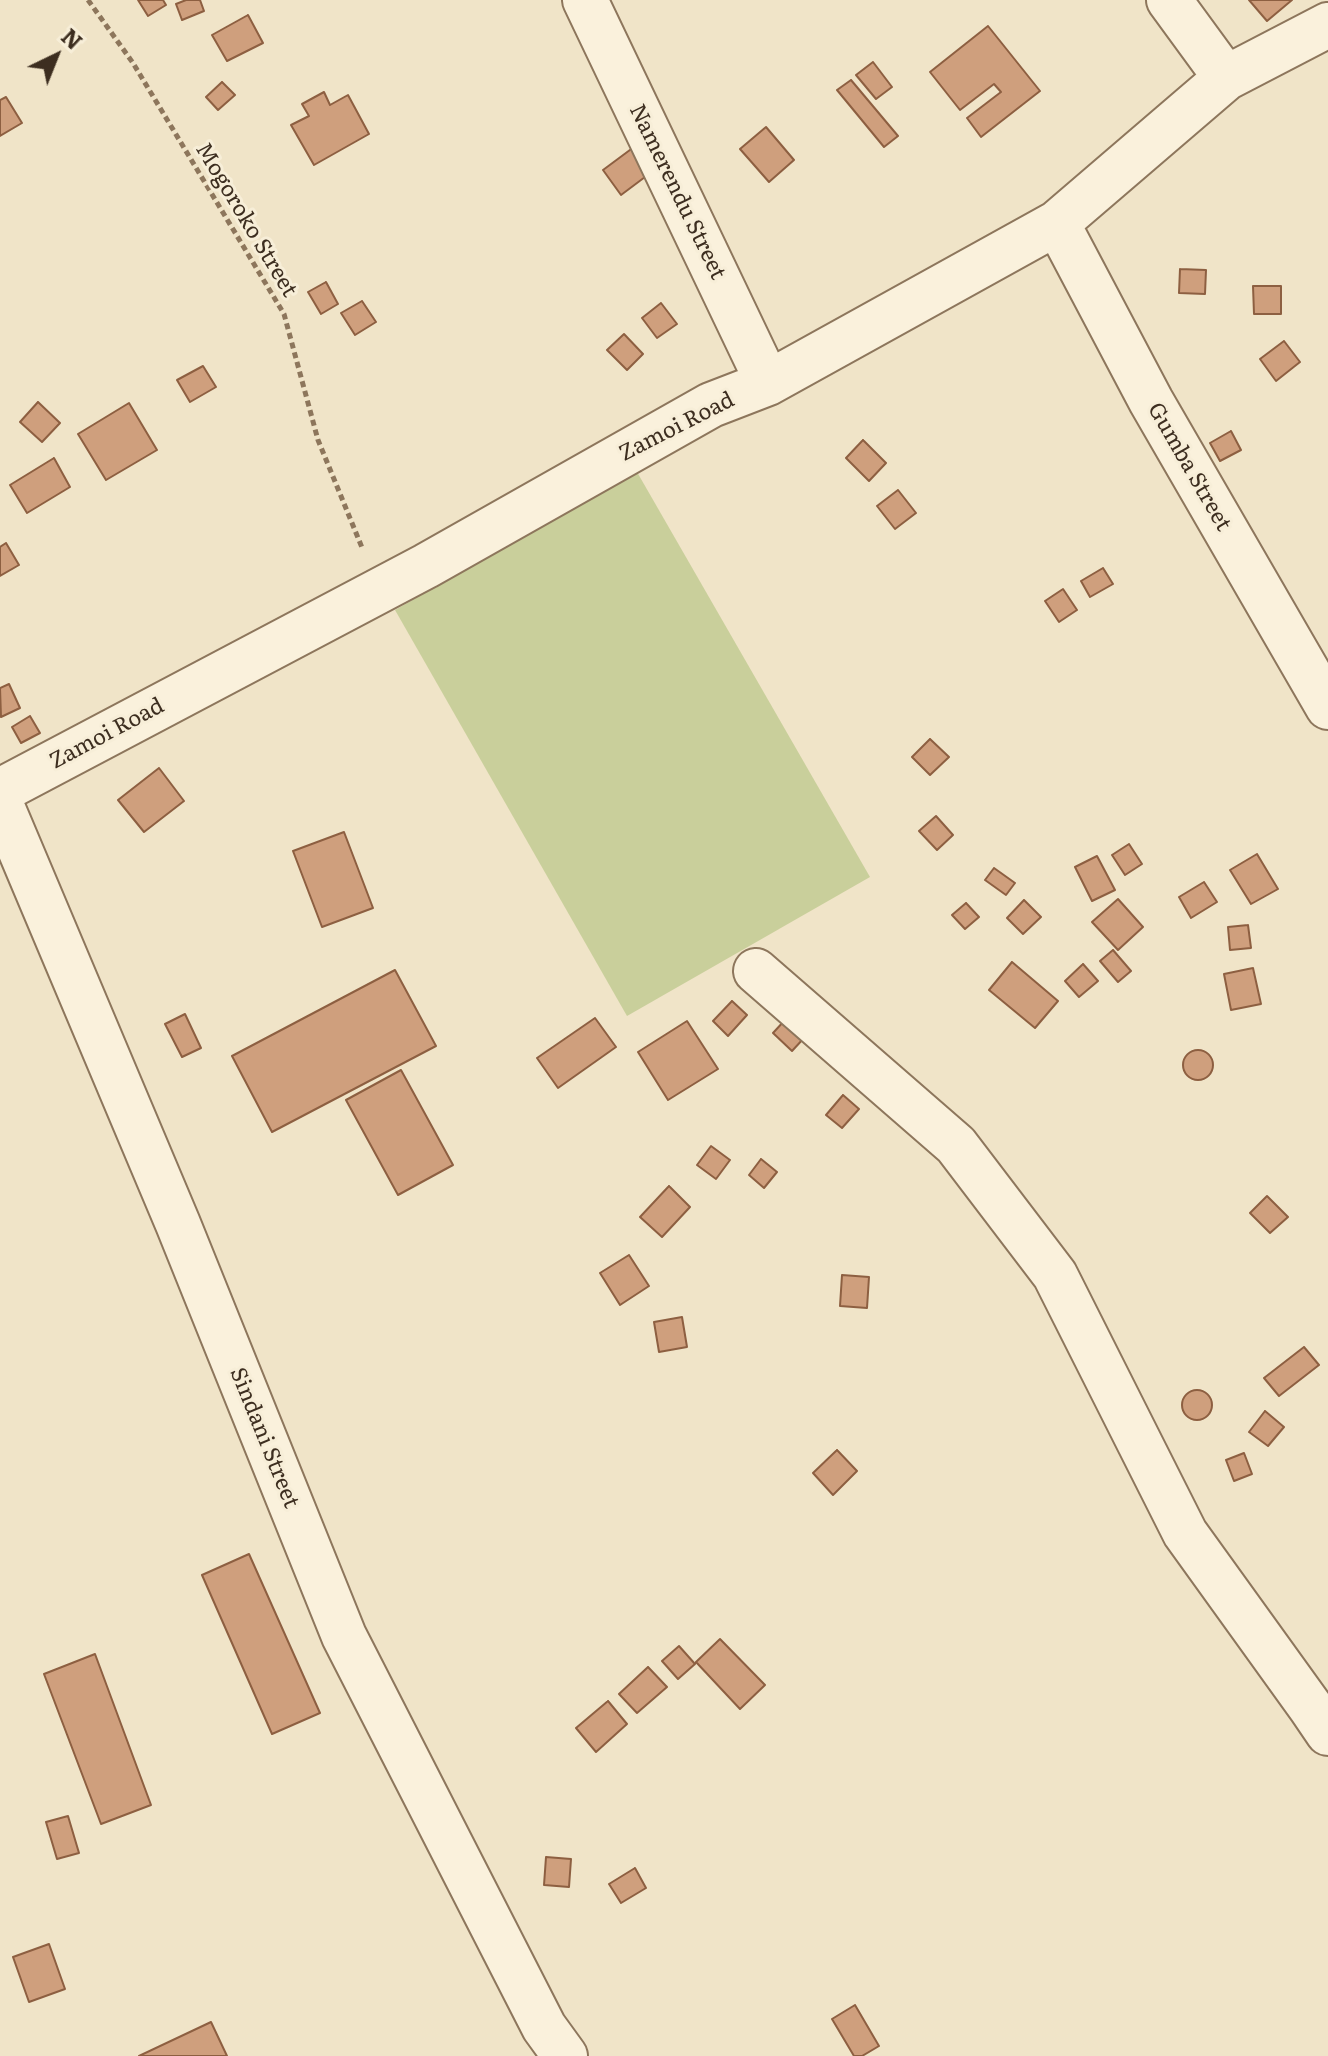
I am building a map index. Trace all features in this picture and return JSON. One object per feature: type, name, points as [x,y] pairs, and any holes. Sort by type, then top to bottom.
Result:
[{"type":"street","name":"Namerendu Street","points":[[585,0],[768,383]]},
{"type":"street","points":[[1169,0],[1226,78]]},
{"type":"street","name":"Zamoi Road","points":[[0,791],[426,566],[711,405],[768,383],[1057,223],[1226,78],[1328,25]]},
{"type":"street","name":"Gumba Street","points":[[1057,223],[1151,401],[1328,707]]},
{"type":"street","name":"Sindani Street","points":[[0,802],[178,1224],[344,1636],[544,2027],[565,2056]]},
{"type":"street","points":[[756,971],[956,1145],[1055,1275],[1185,1533],[1328,1733]]},
{"type":"path","name":"Mogoroko Street","points":[[88,0],[133,63],[284,314],[318,440],[364,551]]},
{"type":"green space","points":[[637,472],[870,877],[627,1016],[395,610]]},
{"type":"building","points":[[138,0],[163,0],[166,5],[148,16]]},
{"type":"building","points":[[200,0],[204,11],[182,20],[176,4]]},
{"type":"building","points":[[1249,0],[1292,0],[1267,21]]},
{"type":"building","points":[[248,15],[263,43],[227,61],[212,35]]},
{"type":"building","points":[[988,26],[1040,91],[981,137],[967,118],[1001,92],[994,84],[960,110],[930,72]]},
{"type":"building","points":[[873,62],[892,87],[876,99],[856,75]]},
{"type":"building","points":[[851,80],[898,136],[884,147],[837,90]]},
{"type":"building","points":[[222,82],[235,95],[218,110],[206,97]]},
{"type":"building","points":[[324,92],[330,105],[348,95],[369,134],[314,165],[291,125],[309,116],[302,104]]},
{"type":"building","points":[[6,97],[22,123],[0,136],[0,100]]},
{"type":"building","points":[[766,127],[794,160],[769,182],[740,149]]},
{"type":"building","points":[[642,141],[661,165],[621,195],[603,170]]},
{"type":"building","points":[[1180,269],[1206,270],[1205,294],[1179,293]]},
{"type":"building","points":[[326,282],[338,304],[321,314],[308,292]]},
{"type":"building","points":[[1253,286],[1281,286],[1281,314],[1254,314]]},
{"type":"building","points":[[362,301],[376,322],[355,335],[341,313]]},
{"type":"building","points":[[661,303],[677,324],[657,338],[642,318]]},
{"type":"building","points":[[624,334],[643,354],[627,370],[607,350]]},
{"type":"building","points":[[1284,341],[1300,362],[1276,381],[1260,359]]},
{"type":"building","points":[[203,366],[216,387],[190,402],[177,380]]},
{"type":"building","points":[[38,402],[60,423],[42,442],[20,422]]},
{"type":"building","points":[[129,403],[157,450],[106,480],[78,434]]},
{"type":"building","points":[[1231,431],[1241,450],[1220,461],[1210,443]]},
{"type":"building","points":[[863,440],[886,463],[869,481],[846,458]]},
{"type":"building","points":[[54,458],[70,487],[27,513],[10,485]]},
{"type":"building","points":[[898,490],[916,513],[895,529],[877,506]]},
{"type":"building","points":[[6,543],[19,565],[0,576],[0,547]]},
{"type":"building","points":[[1103,568],[1113,584],[1090,597],[1081,581]]},
{"type":"building","points":[[1063,589],[1077,610],[1059,622],[1045,601]]},
{"type":"building","points":[[9,684],[20,708],[1,717],[0,688]]},
{"type":"building","points":[[30,716],[40,733],[21,743],[12,727]]},
{"type":"building","points":[[930,739],[949,757],[930,775],[912,757]]},
{"type":"building","points":[[159,768],[184,801],[144,832],[118,800]]},
{"type":"building","points":[[936,816],[953,835],[937,850],[919,831]]},
{"type":"building","points":[[344,832],[373,908],[322,927],[293,851]]},
{"type":"building","points":[[1129,844],[1142,864],[1125,875],[1112,855]]},
{"type":"building","points":[[1257,854],[1278,889],[1251,904],[1230,870]]},
{"type":"building","points":[[1097,856],[1115,890],[1092,901],[1075,867]]},
{"type":"building","points":[[994,868],[1015,883],[1006,895],[985,880]]},
{"type":"building","points":[[1204,882],[1217,902],[1191,918],[1179,897]]},
{"type":"building","points":[[1118,899],[1143,927],[1118,950],[1092,922]]},
{"type":"building","points":[[1024,900],[1041,917],[1023,934],[1007,918]]},
{"type":"building","points":[[966,903],[979,917],[965,929],[952,915]]},
{"type":"building","points":[[1248,925],[1251,948],[1230,950],[1228,927]]},
{"type":"building","points":[[1113,950],[1131,971],[1118,982],[1100,961]]},
{"type":"building","points":[[1012,962],[1058,1001],[1035,1028],[989,990]]},
{"type":"building","points":[[1083,964],[1098,981],[1079,997],[1065,981]]},
{"type":"building","points":[[1253,968],[1261,1004],[1231,1010],[1224,974]]},
{"type":"building","points":[[395,970],[436,1046],[272,1132],[232,1056]]},
{"type":"building","points":[[732,1001],[747,1015],[728,1036],[713,1021]]},
{"type":"building","points":[[185,1014],[201,1048],[182,1057],[165,1024]]},
{"type":"building","points":[[595,1018],[616,1047],[558,1088],[537,1058]]},
{"type":"building","points":[[785,1020],[804,1038],[792,1051],[773,1033]]},
{"type":"building","points":[[687,1021],[718,1069],[668,1100],[638,1052]]},
{"type":"building","points":[[1198,1050],[1209,1054],[1213,1065],[1209,1076],[1198,1080],[1187,1076],[1183,1065],[1187,1054]]},
{"type":"building","points":[[401,1070],[453,1165],[398,1195],[346,1100]]},
{"type":"building","points":[[843,1095],[859,1109],[842,1128],[826,1115]]},
{"type":"building","points":[[711,1146],[730,1160],[716,1179],[697,1165]]},
{"type":"building","points":[[761,1159],[777,1172],[764,1188],[749,1175]]},
{"type":"building","points":[[669,1186],[690,1207],[662,1237],[640,1217]]},
{"type":"building","points":[[1267,1196],[1288,1217],[1270,1233],[1250,1213]]},
{"type":"building","points":[[629,1255],[649,1286],[620,1305],[600,1273]]},
{"type":"building","points":[[842,1275],[869,1277],[867,1308],[840,1306]]},
{"type":"building","points":[[682,1317],[687,1347],[659,1352],[654,1322]]},
{"type":"building","points":[[1304,1347],[1319,1365],[1279,1396],[1264,1378]]},
{"type":"building","points":[[1197,1390],[1208,1394],[1212,1405],[1208,1416],[1197,1420],[1186,1416],[1182,1405],[1186,1394]]},
{"type":"building","points":[[1265,1411],[1284,1427],[1268,1446],[1249,1432]]},
{"type":"building","points":[[837,1450],[857,1471],[833,1495],[813,1473]]},
{"type":"building","points":[[1244,1453],[1252,1474],[1234,1481],[1226,1460]]},
{"type":"building","points":[[249,1554],[320,1713],[272,1734],[202,1575]]},
{"type":"building","points":[[720,1639],[765,1685],[740,1709],[696,1662]]},
{"type":"building","points":[[679,1646],[695,1664],[678,1679],[662,1661]]},
{"type":"building","points":[[95,1654],[151,1805],[101,1824],[44,1674]]},
{"type":"building","points":[[648,1667],[667,1687],[637,1713],[619,1694]]},
{"type":"building","points":[[608,1701],[627,1724],[596,1752],[576,1728]]},
{"type":"building","points":[[68,1816],[79,1853],[57,1859],[46,1822]]},
{"type":"building","points":[[546,1857],[571,1859],[569,1887],[544,1885]]},
{"type":"building","points":[[635,1868],[646,1888],[621,1903],[609,1884]]},
{"type":"building","points":[[49,1944],[65,1989],[29,2002],[13,1957]]},
{"type":"building","points":[[855,2005],[879,2046],[862,2056],[854,2056],[832,2019]]},
{"type":"building","points":[[211,2022],[227,2056],[139,2056]]}]
